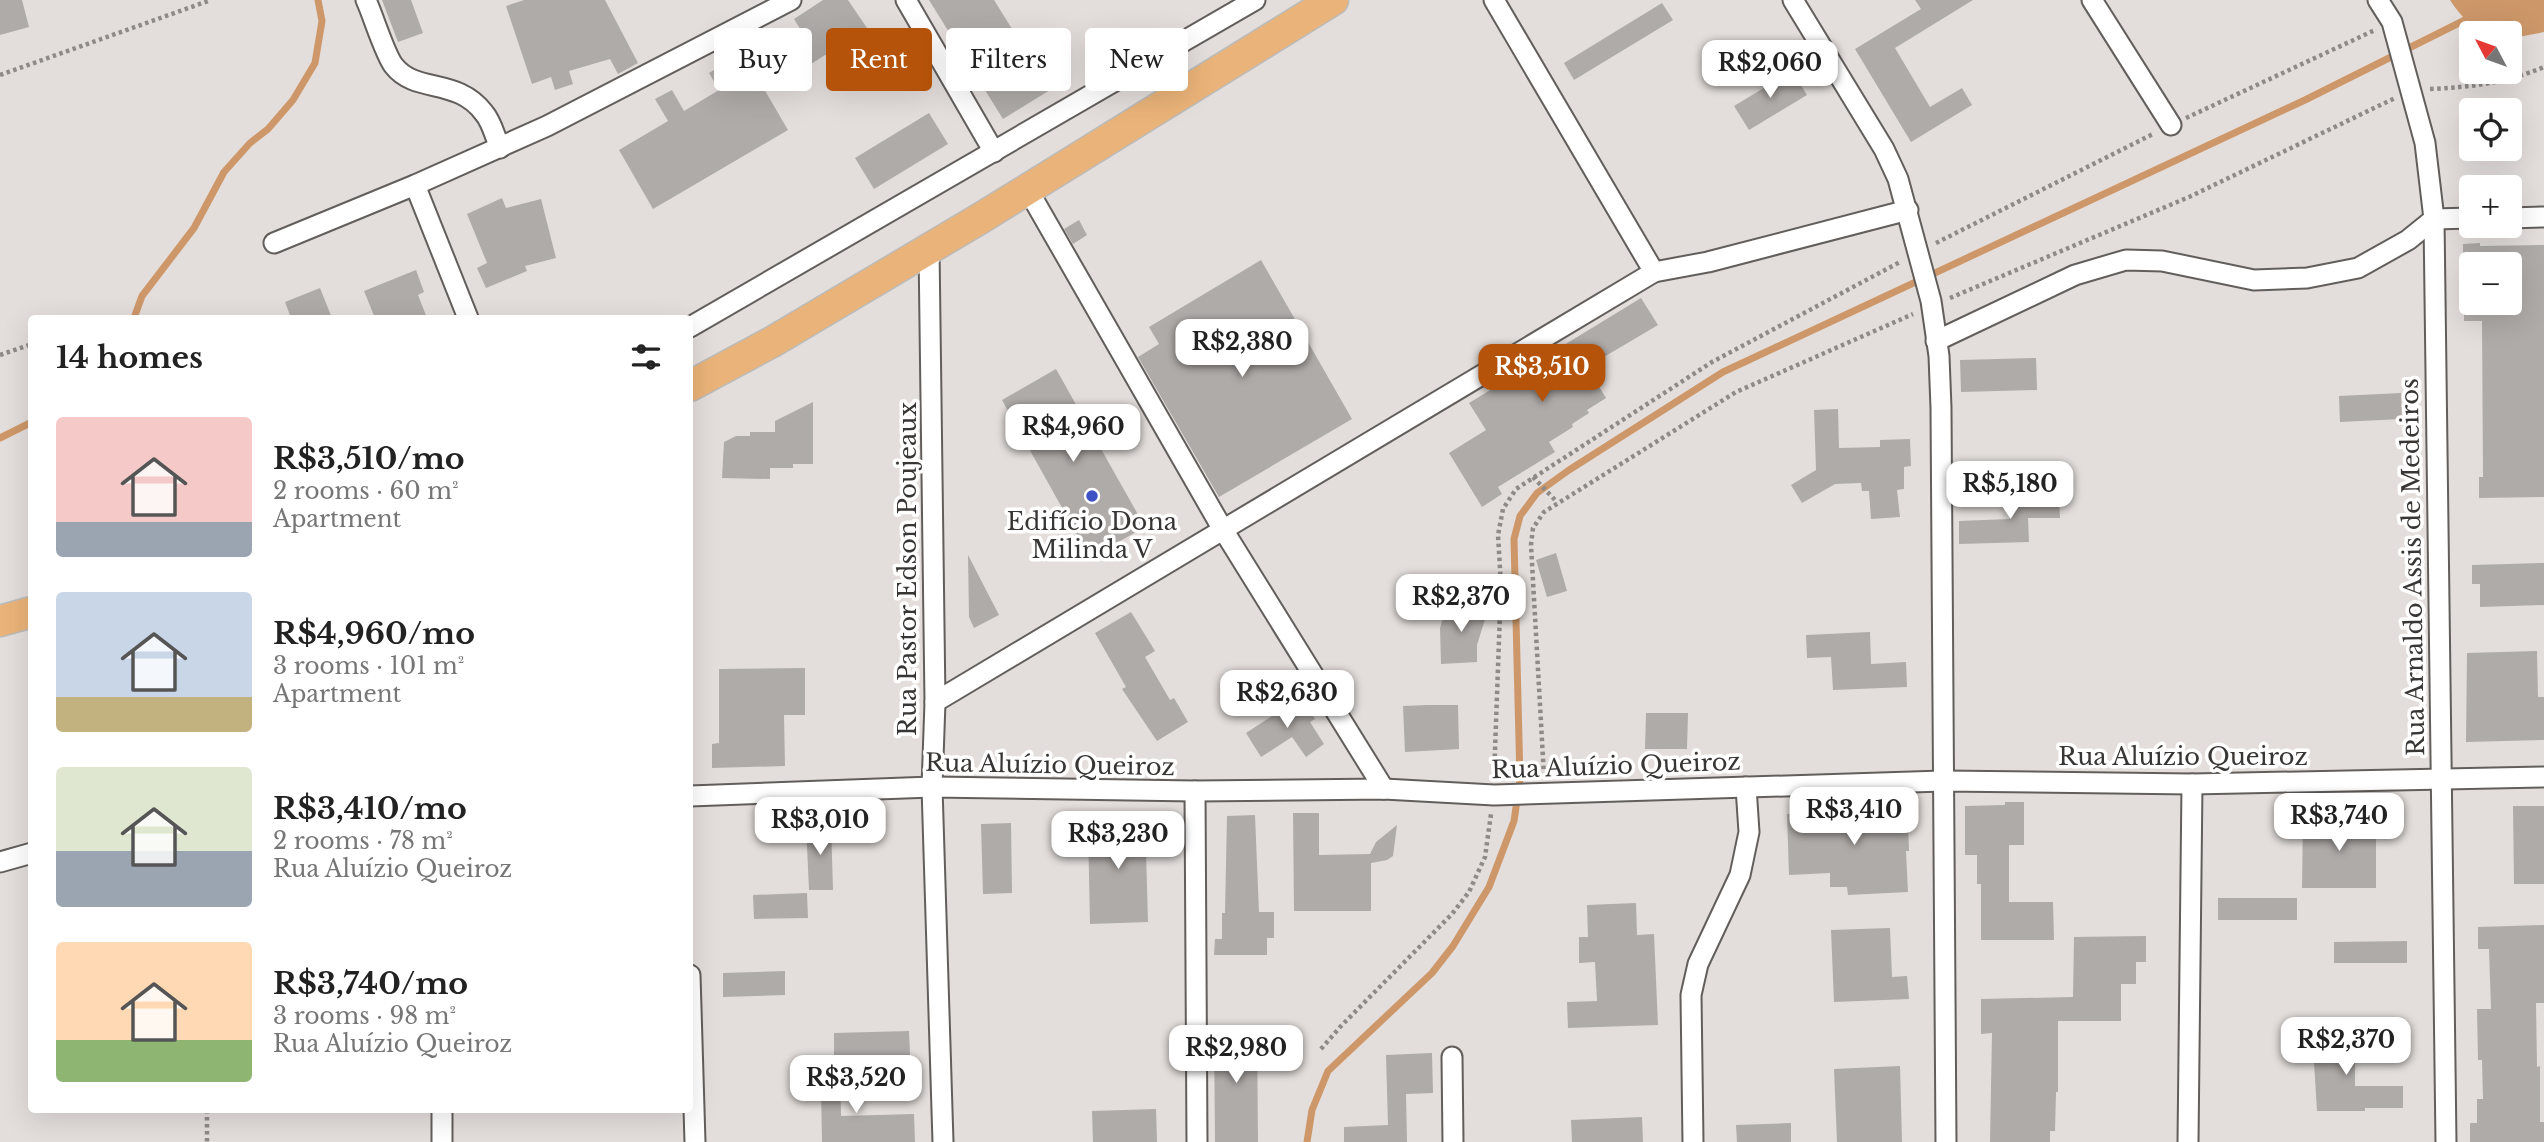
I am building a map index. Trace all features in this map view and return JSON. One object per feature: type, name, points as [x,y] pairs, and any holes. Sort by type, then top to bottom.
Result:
[{"type":"main road","points":[[693,384],[772,342],[1028,190],[1333,0]]},
{"type":"main road","points":[[0,621],[28,613]]},
{"type":"street","points":[[366,0],[394,66],[413,82],[451,88],[472,100],[486,114],[500,148]]},
{"type":"street","points":[[274,243],[500,148],[791,0]]},
{"type":"street","points":[[906,0],[994,152]]},
{"type":"street","points":[[693,325],[1255,0]]},
{"type":"street","points":[[1494,0],[1654,272]]},
{"type":"street","points":[[1793,0],[1884,149],[1898,178],[1920,255],[1936,341],[1941,408],[1946,1142]]},
{"type":"street","points":[[2092,0],[2171,125]]},
{"type":"street","name":"Rua Arnaldo Assis de Medeiros","points":[[2378,0],[2393,27],[2425,144],[2434,219],[2446,1142]]},
{"type":"street","points":[[415,185],[467,315]]},
{"type":"street","points":[[1028,190],[1222,528],[1384,789]]},
{"type":"street","points":[[935,702],[1654,272],[1707,262],[1908,210]]},
{"type":"street","points":[[1936,341],[2075,275],[2126,260],[2162,261],[2254,280],[2307,278],[2358,268],[2407,240],[2434,219],[2459,218]]},
{"type":"street","points":[[2522,218],[2544,218]]},
{"type":"street","name":"Rua Pastor Edson Poujeaux","points":[[929,248],[935,702],[932,787],[943,1142]]},
{"type":"street","name":"Rua Aluízio Queiroz","points":[[693,796],[932,787],[1195,791],[1384,789],[1494,795],[1942,781],[2192,784],[2544,777]]},
{"type":"street","points":[[2188,1142],[2192,784]]},
{"type":"street","points":[[1693,1142],[1691,995],[1698,964],[1740,875],[1749,832],[1746,787]]},
{"type":"street","points":[[1195,791],[1197,1142]]},
{"type":"street","points":[[0,862],[28,854]]},
{"type":"street","points":[[1452,1057],[1454,1142]]},
{"type":"street","points":[[693,1075],[695,1142]]},
{"type":"street","points":[[442,1113],[442,1142]]},
{"type":"path","points":[[0,75],[211,0]]},
{"type":"path","points":[[1321,1049],[1340,1026],[1380,989],[1452,914],[1469,892],[1485,857],[1494,795],[1501,585],[1498,535],[1503,509],[1516,489],[1712,362],[2171,125],[2393,27]]},
{"type":"path","points":[[1545,794],[1531,545],[1533,528],[1544,512],[1557,502],[1736,392],[1931,304],[2189,197],[2410,86],[2479,86],[2515,79],[2544,66]]},
{"type":"path","points":[[0,355],[28,345]]},
{"type":"path","points":[[1533,477],[1557,502]]},
{"type":"path","points":[[207,1113],[207,1142]]},
{"type":"shaded area","points":[[2450,0],[2544,0],[2544,32],[2522,36],[2522,21],[2468,21]]},
{"type":"building","points":[[0,0],[22,0],[29,27],[0,35]]},
{"type":"building","points":[[382,0],[411,0],[423,33],[398,42]]},
{"type":"building","points":[[524,0],[605,0],[638,63],[618,74],[610,59],[569,71],[573,84],[555,90],[551,77],[532,84],[506,6]]},
{"type":"building","points":[[823,0],[848,0],[867,28],[826,28],[826,54],[812,63],[812,28],[800,28],[794,19]]},
{"type":"building","points":[[929,0],[994,0],[1011,28],[946,28]]},
{"type":"building","points":[[1915,0],[1973,0],[1895,48],[1930,107],[1962,88],[1972,105],[1911,142],[1855,49],[1921,9]]},
{"type":"building","points":[[1662,3],[1673,20],[1574,80],[1564,63]]},
{"type":"building","points":[[1792,71],[1807,95],[1749,130],[1734,106]]},
{"type":"building","points":[[672,90],[684,111],[717,91],[765,91],[788,130],[653,209],[619,150],[668,121],[655,99]]},
{"type":"building","points":[[986,91],[1048,91],[1003,119]]},
{"type":"building","points":[[929,113],[948,144],[874,189],[855,158]]},
{"type":"building","points":[[502,198],[506,208],[541,199],[556,258],[525,266],[527,271],[486,288],[477,268],[487,263],[467,214]]},
{"type":"building","points":[[1079,220],[1087,235],[1073,244],[1064,229]]},
{"type":"building","points":[[2463,244],[2544,245],[2544,497],[2479,498],[2479,477],[2483,477],[2482,321],[2464,321],[2464,315],[2522,315],[2522,252],[2463,252]]},
{"type":"building","points":[[1261,260],[1352,419],[1219,497],[1138,357],[1159,344],[1149,327]]},
{"type":"building","points":[[416,270],[424,292],[418,295],[426,315],[374,315],[364,291]]},
{"type":"building","points":[[320,288],[331,315],[290,315],[285,302]]},
{"type":"building","points":[[1641,298],[1658,325],[1587,367],[1606,398],[1587,410],[1589,413],[1572,424],[1573,427],[1549,442],[1555,452],[1498,487],[1502,494],[1482,507],[1449,453],[1486,430],[1469,403]]},
{"type":"building","points":[[2036,358],[2037,390],[1961,392],[1960,360]]},
{"type":"building","points":[[1056,369],[1145,527],[1090,558],[1002,400]]},
{"type":"building","points":[[2401,393],[2402,419],[2340,422],[2339,396]]},
{"type":"building","points":[[813,402],[813,464],[793,464],[793,468],[770,468],[770,479],[722,478],[724,442],[736,436],[750,436],[750,432],[775,432],[775,421]]},
{"type":"building","points":[[1838,409],[1839,448],[1880,447],[1880,440],[1910,439],[1911,466],[1904,467],[1904,489],[1897,490],[1900,517],[1871,519],[1869,491],[1862,491],[1861,483],[1835,484],[1802,503],[1791,485],[1816,470],[1814,410]]},
{"type":"building","points":[[2008,491],[2028,491],[2028,499],[2059,498],[2060,518],[2028,518],[2029,542],[1959,544],[1959,521],[2009,519]]},
{"type":"building","points":[[1556,553],[1567,591],[1547,597],[1536,560]]},
{"type":"building","points":[[968,555],[999,615],[974,628],[969,617]]},
{"type":"building","points":[[2544,563],[2544,605],[2480,607],[2480,584],[2472,584],[2472,565]]},
{"type":"building","points":[[1448,601],[1487,613],[1477,645],[1477,662],[1441,664],[1440,628]]},
{"type":"building","points":[[1131,612],[1155,651],[1145,657],[1170,700],[1174,698],[1188,722],[1157,741],[1122,689],[1126,687],[1095,633]]},
{"type":"building","points":[[1870,632],[1871,664],[1906,662],[1907,687],[1833,690],[1831,657],[1807,658],[1806,635]]},
{"type":"building","points":[[2537,651],[2538,697],[2544,697],[2544,740],[2466,742],[2467,653]]},
{"type":"building","points":[[805,668],[805,715],[784,715],[785,766],[712,768],[712,744],[719,743],[719,669]]},
{"type":"building","points":[[1299,695],[1315,719],[1310,722],[1324,744],[1306,757],[1292,737],[1261,757],[1246,733]]},
{"type":"building","points":[[1458,705],[1459,749],[1405,752],[1403,706]]},
{"type":"building","points":[[1646,713],[1688,713],[1687,749],[1645,749]]},
{"type":"building","points":[[1914,802],[1915,824],[1908,825],[1909,851],[1906,851],[1908,892],[1848,895],[1847,887],[1830,887],[1830,873],[1789,875],[1787,814],[1849,812],[1849,805]]},
{"type":"building","points":[[2005,802],[2024,802],[2024,845],[2009,845],[2009,902],[2053,902],[2054,940],[1981,940],[1981,884],[1977,884],[1977,855],[1965,855],[1965,806],[2005,805]]},
{"type":"building","points":[[2513,806],[2544,806],[2544,884],[2514,884]]},
{"type":"building","points":[[1293,813],[1319,813],[1319,855],[1370,854],[1376,842],[1397,825],[1393,856],[1371,863],[1371,911],[1294,911]]},
{"type":"building","points":[[1255,815],[1259,912],[1274,912],[1274,938],[1267,938],[1267,955],[1214,955],[1215,939],[1222,939],[1222,913],[1225,913],[1227,816]]},
{"type":"building","points":[[1145,816],[1148,922],[1090,924],[1088,827],[1105,827],[1105,817]]},
{"type":"building","points":[[2376,818],[2376,888],[2302,888],[2303,819]]},
{"type":"building","points":[[831,823],[833,890],[809,890],[806,824]]},
{"type":"building","points":[[1011,823],[1012,893],[983,894],[981,824]]},
{"type":"building","points":[[807,893],[808,918],[754,919],[753,895]]},
{"type":"building","points":[[2218,898],[2297,898],[2297,920],[2218,920]]},
{"type":"building","points":[[1636,903],[1637,935],[1654,934],[1658,1025],[1568,1028],[1567,1002],[1597,1001],[1595,962],[1579,963],[1579,937],[1588,937],[1587,905]]},
{"type":"building","points":[[2544,925],[2544,1003],[2536,1003],[2540,1122],[2544,1122],[2544,1142],[2470,1142],[2470,1123],[2477,1123],[2477,1099],[2483,1099],[2482,1060],[2478,1060],[2477,1009],[2491,1009],[2489,949],[2478,949],[2478,927]]},
{"type":"building","points":[[1890,928],[1892,977],[1907,976],[1909,999],[1834,1002],[1831,930]]},
{"type":"building","points":[[2146,936],[2146,962],[2136,962],[2136,984],[2121,984],[2121,1021],[2058,1021],[2058,1092],[2055,1131],[2050,1131],[2050,1142],[1990,1142],[1992,1033],[1981,1034],[1981,999],[2073,997],[2074,937]]},
{"type":"building","points":[[2407,941],[2407,963],[2334,963],[2334,942]]},
{"type":"building","points":[[785,971],[785,995],[723,997],[723,973]]},
{"type":"building","points":[[1214,1028],[1257,1028],[1258,1142],[1215,1142]]},
{"type":"building","points":[[2312,1030],[2355,1030],[2355,1086],[2403,1086],[2403,1108],[2317,1111]]},
{"type":"building","points":[[909,1031],[910,1055],[834,1056],[834,1033]]},
{"type":"building","points":[[1432,1053],[1433,1093],[1406,1094],[1407,1142],[1344,1142],[1344,1127],[1388,1125],[1386,1055]]},
{"type":"building","points":[[840,1060],[841,1116],[914,1114],[915,1142],[822,1142],[821,1088],[818,1088],[817,1061]]},
{"type":"building","points":[[1900,1066],[1902,1142],[1837,1142],[1834,1069]]},
{"type":"building","points":[[1156,1109],[1157,1142],[1093,1142],[1092,1111]]},
{"type":"building","points":[[1642,1117],[1643,1142],[1572,1142],[1571,1120]]},
{"type":"building","points":[[1791,1123],[1791,1142],[1737,1142],[1736,1125]]},
{"type":"waterway","points":[[135,315],[142,296],[194,228],[224,172],[293,100],[315,63],[322,21],[318,0]]},
{"type":"waterway","points":[[1307,1142],[1312,1110],[1328,1071],[1432,973],[1453,946],[1489,887],[1514,821],[1520,780],[1514,539],[1520,516],[1537,493],[1723,372],[2305,100],[2473,16]]},
{"type":"waterway","points":[[0,438],[28,424]]},
{"type":"place","name":"Edifício Dona Milinda V","points":[[1092,496]]}]
